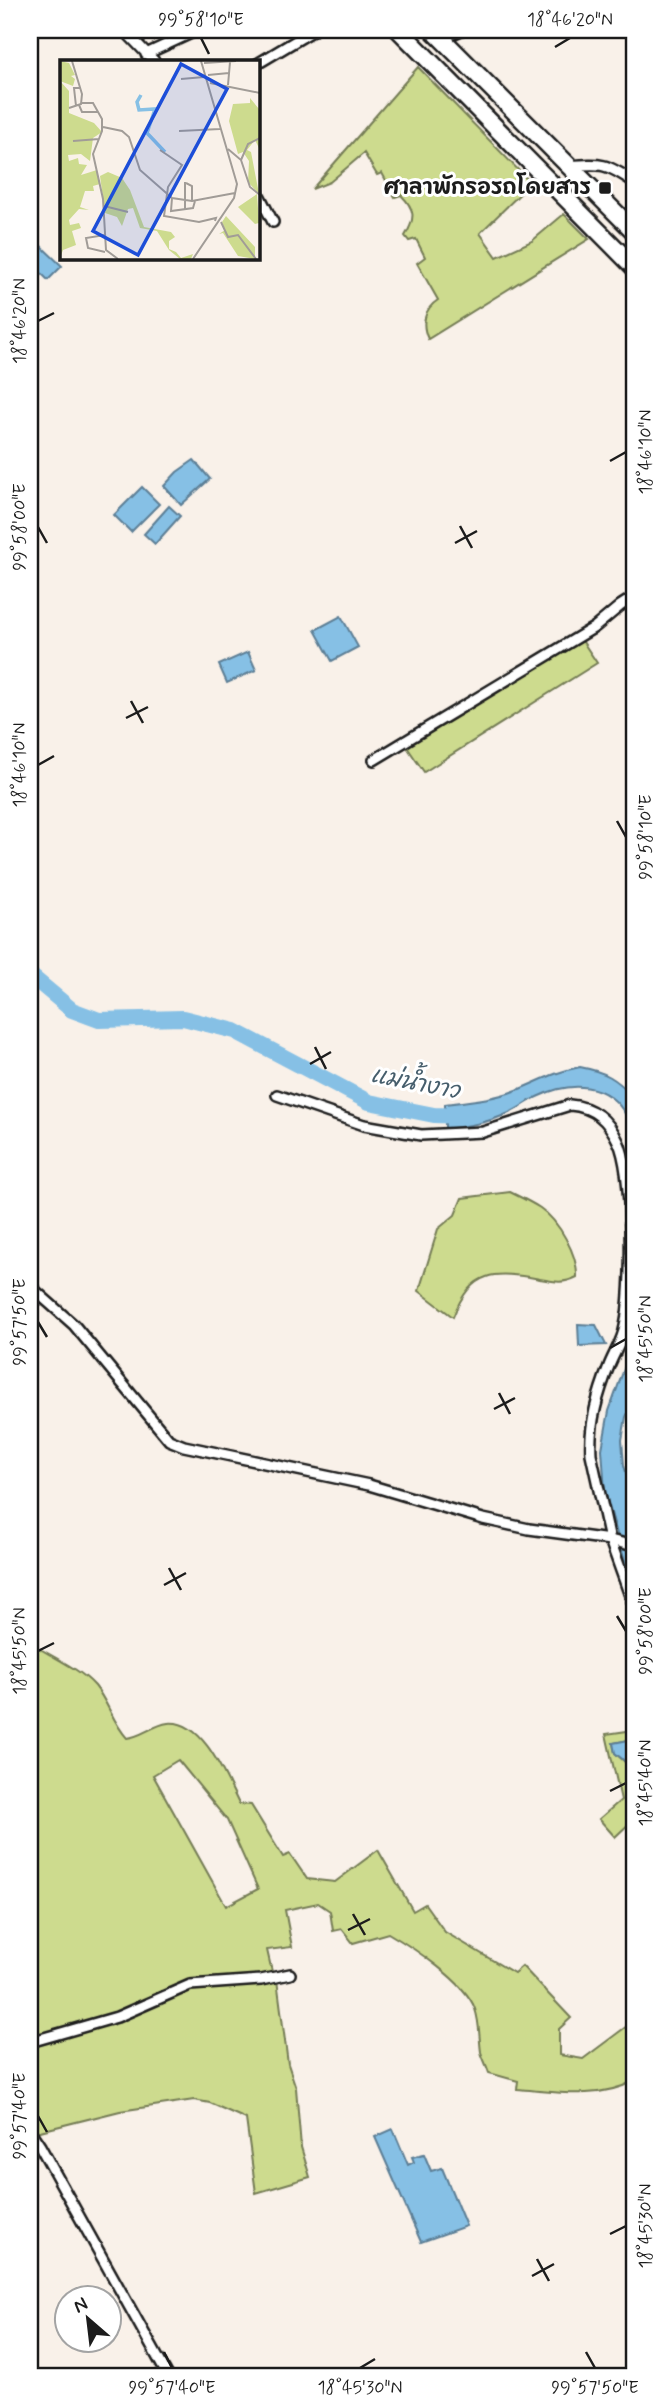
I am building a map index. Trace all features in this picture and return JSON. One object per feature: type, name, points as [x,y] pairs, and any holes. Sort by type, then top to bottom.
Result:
[{"type":"highway","points":[[399,30],[634,267]]},
{"type":"highway","points":[[437,34],[634,231]]},
{"type":"street","points":[[124,30],[150,58],[198,30]]},
{"type":"street","points":[[259,63],[314,30]]},
{"type":"street","points":[[437,34],[461,30]]},
{"type":"street","points":[[569,166],[599,163],[620,172],[634,182]]},
{"type":"street","points":[[259,195],[273,222]]},
{"type":"street","points":[[373,760],[595,627],[634,597]]},
{"type":"street","points":[[277,1095],[365,1125],[421,1135],[483,1132],[570,1105],[584,1106],[603,1118],[619,1142],[623,1154],[630,1254],[625,1331],[603,1382],[590,1439],[611,1540],[634,1607]]},
{"type":"street","points":[[30,1286],[74,1325],[169,1440],[184,1446],[369,1485],[483,1519],[634,1546]]},
{"type":"street","points":[[30,2042],[117,2017],[190,1985],[261,1980],[290,1974]]},
{"type":"street","points":[[30,2131],[168,2376]]},
{"type":"green space","points":[[418,67],[531,183],[480,233],[497,257],[532,241],[564,214],[589,239],[428,339],[425,317],[438,300],[417,263],[425,257],[416,239],[409,241],[405,236],[412,219],[406,200],[401,195],[395,197],[382,173],[377,175],[364,153],[330,182],[312,189]]},
{"type":"green space","points":[[581,639],[597,663],[424,772],[405,744]]},
{"type":"green space","points":[[510,1192],[540,1208],[554,1221],[571,1249],[577,1277],[559,1282],[510,1275],[486,1277],[468,1290],[453,1317],[419,1291],[438,1229],[455,1215],[462,1198]]},
{"type":"green space","points":[[30,1643],[73,1668],[95,1686],[127,1738],[168,1723],[181,1724],[192,1730],[212,1752],[239,1804],[251,1805],[283,1857],[290,1854],[307,1879],[335,1882],[378,1850],[413,1911],[425,1904],[445,1932],[514,1973],[522,1966],[571,2018],[559,2029],[559,2055],[583,2059],[634,2023],[634,2081],[592,2093],[517,2089],[518,2081],[489,2073],[481,2052],[475,2009],[470,1999],[450,1977],[388,1933],[353,1943],[342,1929],[333,1931],[330,1911],[318,1903],[285,1910],[292,1947],[267,1950],[272,1972],[276,1972],[288,2064],[296,2088],[301,2147],[310,2177],[256,2193],[246,2119],[210,2103],[194,2100],[120,2111],[36,2132],[30,2122]],"holes":[[[178,1760],[227,1820],[258,1889],[226,1906],[153,1775]]]},
{"type":"green space","points":[[634,1730],[634,1739],[613,1743],[615,1753],[626,1763],[634,1762],[634,1819],[615,1837],[599,1819],[621,1800],[606,1734]]},
{"type":"water","points":[[40,245],[62,266],[48,280],[30,262],[30,255]]},
{"type":"water","points":[[194,460],[210,479],[181,505],[164,486]]},
{"type":"water","points":[[142,487],[159,504],[131,532],[114,515]]},
{"type":"water","points":[[169,506],[180,516],[155,544],[144,534]]},
{"type":"water","points":[[341,616],[358,647],[332,661],[315,630]]},
{"type":"water","points":[[248,652],[256,670],[227,683],[219,665]]},
{"type":"water","points":[[580,1067],[610,1077],[634,1097],[634,1144],[628,1120],[619,1105],[610,1096],[587,1087],[562,1088],[493,1119],[445,1129],[445,1104],[500,1096]]},
{"type":"water","points":[[578,1324],[596,1325],[606,1345],[579,1346]]},
{"type":"water","points":[[634,1341],[634,1399],[626,1417],[622,1440],[624,1465],[634,1501],[634,1593],[605,1492],[602,1449],[609,1411]]},
{"type":"water","points":[[634,1739],[634,1762],[627,1763],[615,1753],[613,1743]]},
{"type":"water","points":[[393,2129],[408,2165],[414,2162],[412,2157],[424,2154],[431,2171],[442,2168],[466,2226],[421,2242],[375,2137]]},
{"type":"waterway","name":"แม่น้ำงาว","points":[[30,975],[72,1010],[99,1020],[183,1018],[235,1031],[369,1102],[434,1115],[464,1116]]},
{"type":"place","name":"ศาลาพักรอรถโดยสาร","points":[[605,188]]}]
